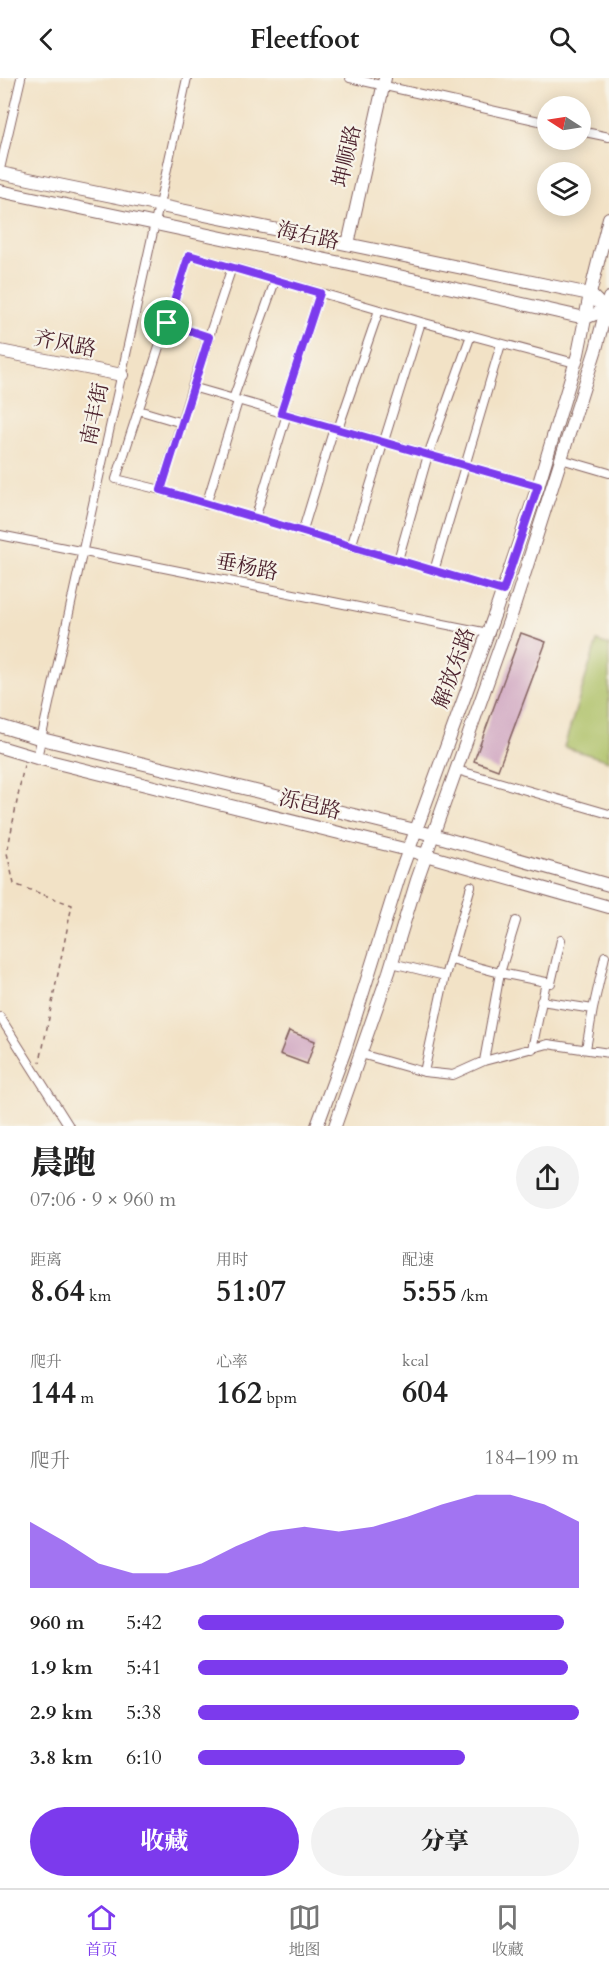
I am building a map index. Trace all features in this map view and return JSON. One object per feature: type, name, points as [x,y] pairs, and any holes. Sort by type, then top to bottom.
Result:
[{"type":"main road","name":"坤顺路","points":[[348,243],[384,82]]},
{"type":"main road","name":"海右路","points":[[0,171],[159,206],[590,294]]},
{"type":"main road","name":"海右路","points":[[0,191],[341,263],[585,318]]},
{"type":"main road","name":"解放东路","points":[[317,1126],[345,1050],[408,850],[503,591],[538,486],[575,363],[609,218]]},
{"type":"main road","points":[[585,318],[608,307],[590,294]]},
{"type":"main road","name":"解放东路","points":[[335,1126],[392,963],[426,856],[512,613],[608,307]]},
{"type":"main road","name":"齐风路","points":[[0,351],[122,375]]},
{"type":"main road","name":"泺邑路","points":[[0,726],[42,739],[416,830],[609,885]]},
{"type":"main road","name":"泺邑路","points":[[0,747],[408,850],[609,907]]},
{"type":"street","points":[[0,171],[21,78]]},
{"type":"street","name":"南丰街","points":[[31,756],[42,739],[187,78]]},
{"type":"street","points":[[350,78],[384,82],[537,120]]},
{"type":"street","points":[[591,133],[609,137]]},
{"type":"street","points":[[503,591],[161,490],[116,479],[189,255],[275,281],[575,363]]},
{"type":"street","points":[[161,490],[232,267]]},
{"type":"street","points":[[206,505],[235,400],[275,281]]},
{"type":"street","points":[[255,519],[320,293]]},
{"type":"street","points":[[302,533],[336,428],[380,310]]},
{"type":"street","points":[[351,547],[422,322]]},
{"type":"street","points":[[167,323],[209,337]]},
{"type":"street","points":[[398,560],[428,455],[471,335]]},
{"type":"street","points":[[435,571],[501,344]]},
{"type":"street","points":[[192,387],[538,486]]},
{"type":"street","points":[[138,410],[182,423]]},
{"type":"street","points":[[561,459],[609,473]]},
{"type":"street","name":"垂杨路","points":[[0,535],[488,633]]},
{"type":"street","points":[[457,770],[609,814]]},
{"type":"street","points":[[424,1072],[445,976],[471,886]]},
{"type":"street","points":[[484,1061],[500,974],[516,921]]},
{"type":"street","points":[[451,960],[500,974],[551,983],[561,940]]},
{"type":"street","points":[[586,1050],[605,956]]},
{"type":"street","points":[[392,963],[445,976]]},
{"type":"street","points":[[532,1049],[546,982]]},
{"type":"street","points":[[541,1001],[593,1009]]},
{"type":"street","points":[[0,1017],[69,1126]]},
{"type":"street","points":[[361,1054],[424,1072],[453,1075],[484,1061],[548,1044],[609,1053]]},
{"type":"path","points":[[31,756],[7,853],[14,884],[72,905],[42,1050]]},
{"type":"green space","points":[[597,641],[609,645],[609,761],[564,747]]},
{"type":"building","points":[[521,633],[546,642],[498,770],[474,761]]},
{"type":"building","points":[[289,1031],[315,1041],[307,1064],[280,1054]]},
{"type":"route","points":[[189,255],[320,293],[281,413],[538,486],[503,591],[161,490],[209,337],[167,323],[189,255]]}]
